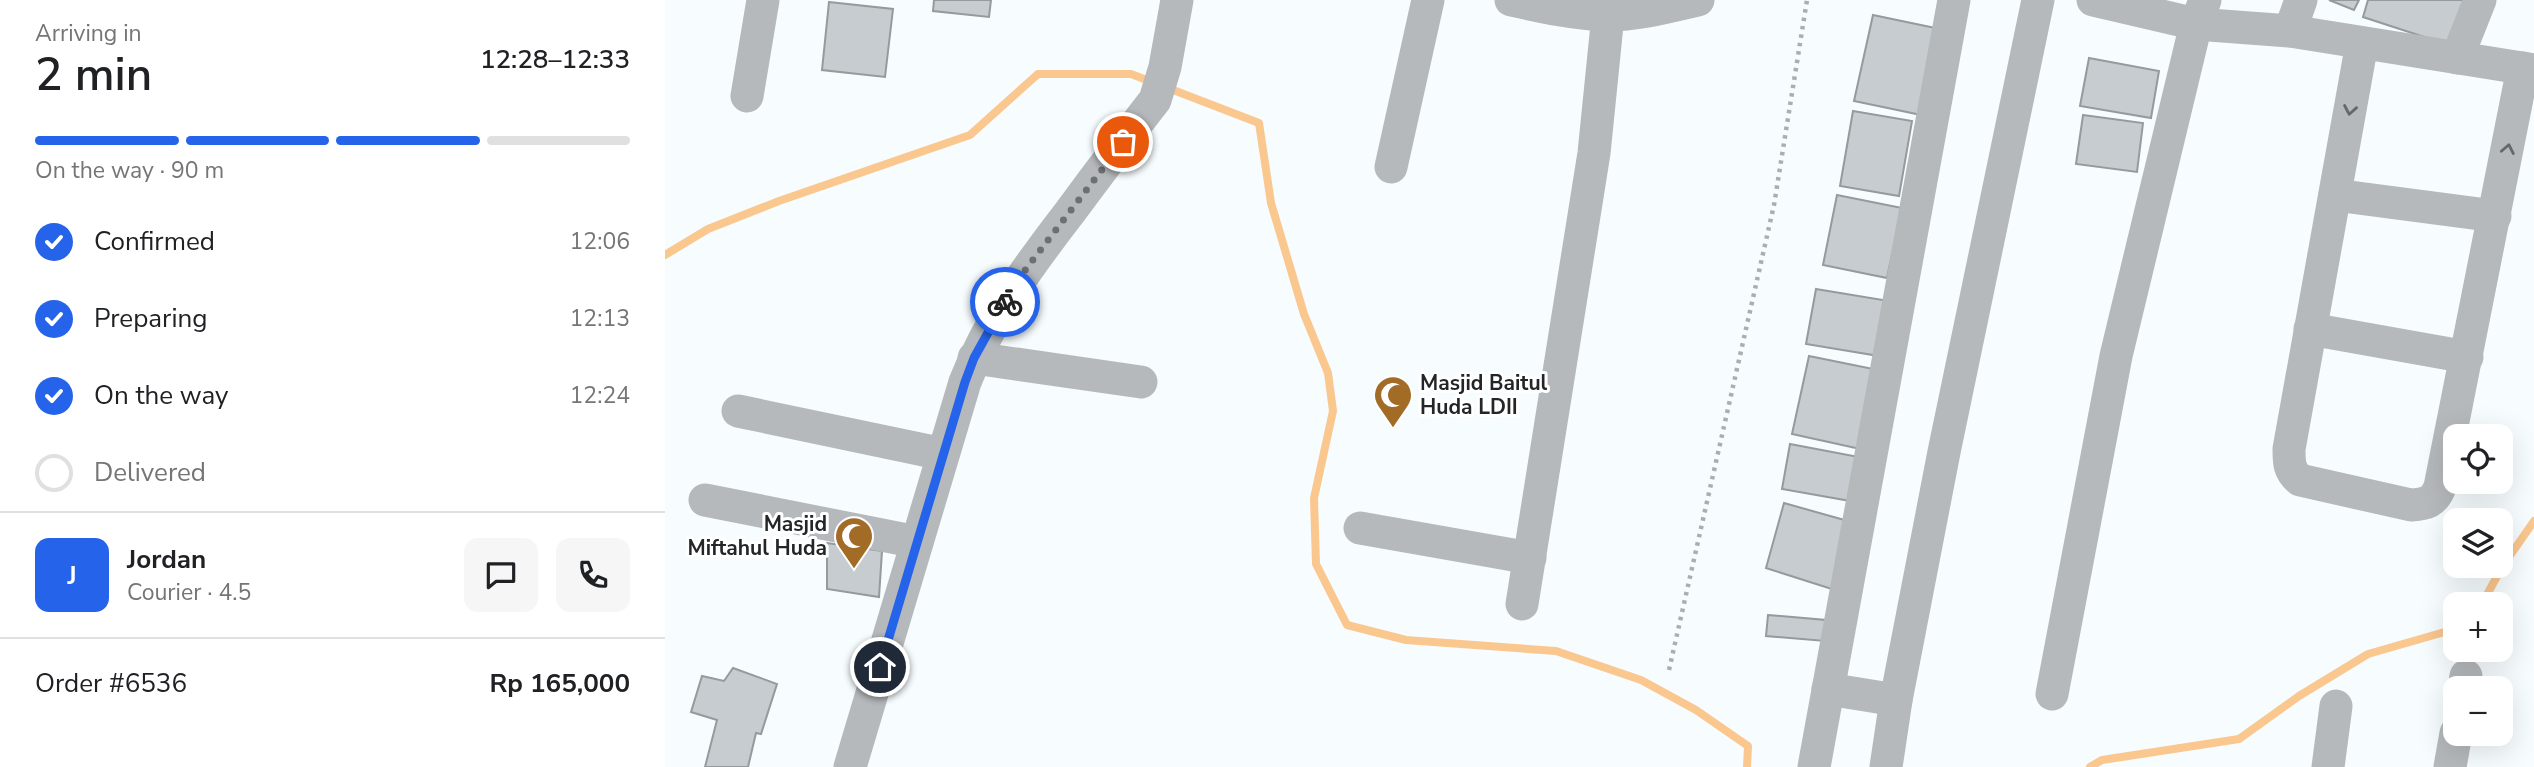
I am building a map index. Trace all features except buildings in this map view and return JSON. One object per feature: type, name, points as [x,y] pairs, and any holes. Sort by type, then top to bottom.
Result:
[{"type":"street","points":[[747,96],[763,0]]},
{"type":"street","points":[[850,767],[974,358],[998,312],[1026,269],[1155,100],[1165,67],[1177,0]]},
{"type":"street","points":[[1391,167],[1429,0]]},
{"type":"street","points":[[1511,0],[1559,5],[1608,15],[1653,11],[1698,0]]},
{"type":"street","points":[[1814,767],[1954,0]]},
{"type":"street","points":[[1886,767],[1896,700],[1944,452],[2038,0]]},
{"type":"street","points":[[2093,0],[2200,12],[2290,31],[2529,69],[2495,216],[2440,487],[2436,498],[2427,504],[2411,505],[2300,480],[2291,473],[2289,449],[2362,43]]},
{"type":"street","points":[[2290,31],[2301,0]]},
{"type":"street","points":[[2457,58],[2480,0]]},
{"type":"street","points":[[2052,694],[2116,356],[2200,12]]},
{"type":"street","points":[[1522,604],[1594,153],[1608,15]]},
{"type":"street","points":[[2335,195],[2495,216]]},
{"type":"street","points":[[2311,329],[2467,357]]},
{"type":"street","points":[[974,358],[1141,382]]},
{"type":"street","points":[[738,411],[943,454]]},
{"type":"street","points":[[705,500],[917,542]]},
{"type":"street","points":[[1360,528],[1530,558]]},
{"type":"street","points":[[1828,689],[1896,700]]},
{"type":"street","points":[[2328,767],[2336,706]]},
{"type":"street","points":[[2450,767],[2454,746]]},
{"type":"path","points":[[1669,670],[1775,205],[1807,0]]},
{"type":"waterway","points":[[665,255],[708,229],[779,201],[970,135],[1038,74],[1131,74],[1152,82]]},
{"type":"waterway","points":[[1168,88],[1259,123],[1271,203],[1304,314],[1328,373],[1333,411],[1314,498],[1316,564],[1347,625],[1406,640],[1556,651],[1641,680],[1696,710],[1748,746],[1747,767]]},
{"type":"waterway","points":[[2488,592],[2502,567],[2534,521]]},
{"type":"waterway","points":[[2090,767],[2102,760],[2239,739],[2299,696],[2368,654],[2443,632]]},
{"type":"way so far","points":[[1005,302],[1026,269],[1123,142]]},
{"type":"place","name":"Masjid Baitul Huda LDII","points":[[1393,429]]},
{"type":"place","name":"Masjid Miftahul Huda","points":[[854,570]]},
{"type":"route","points":[[880,667],[965,382],[974,358],[1005,302]]}]
